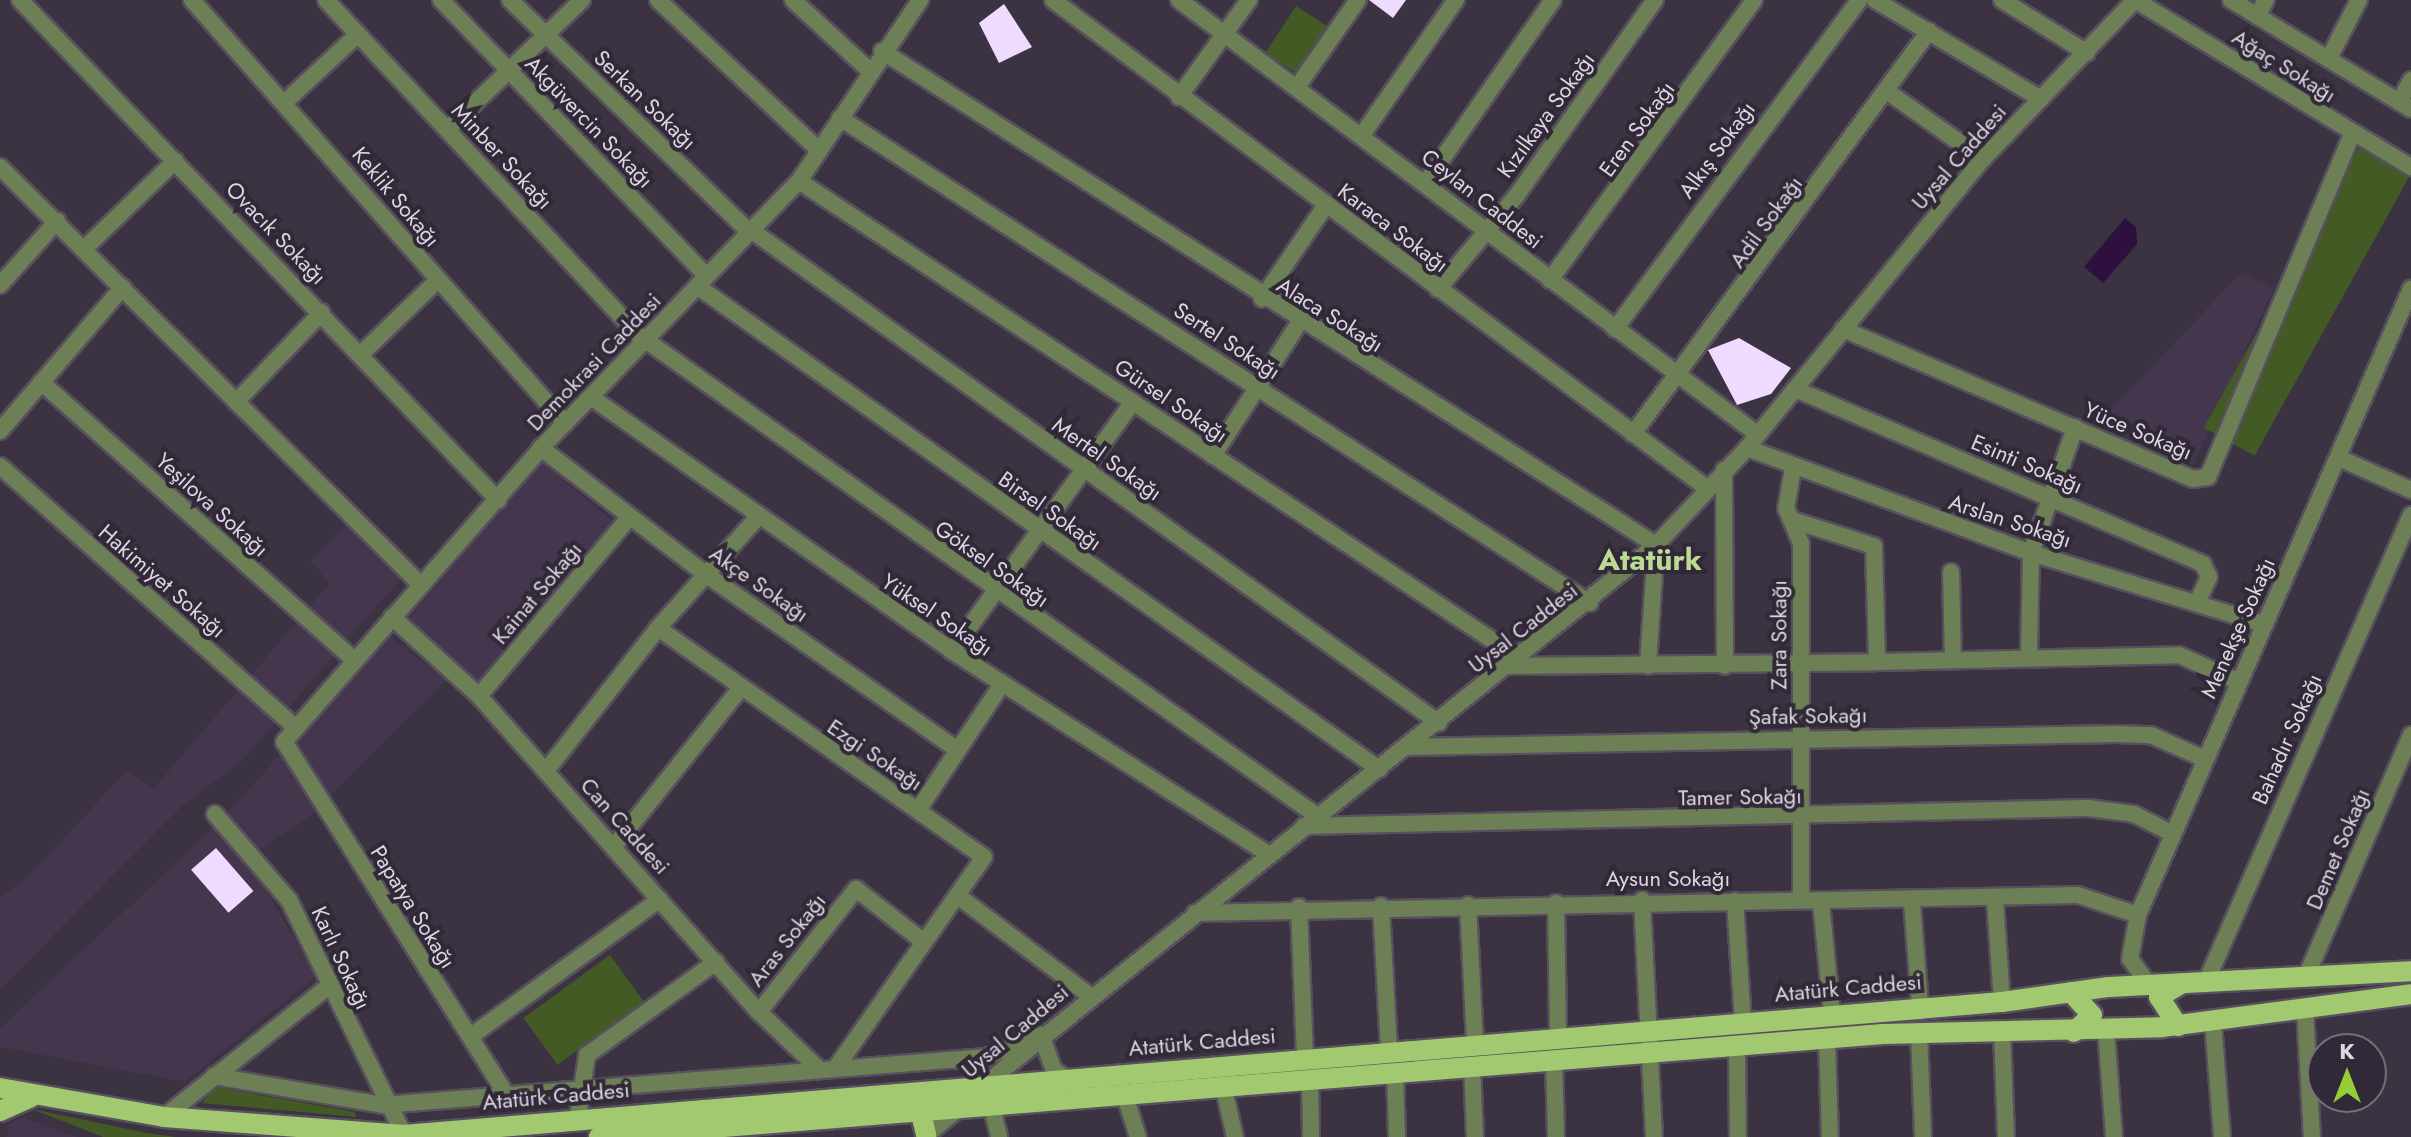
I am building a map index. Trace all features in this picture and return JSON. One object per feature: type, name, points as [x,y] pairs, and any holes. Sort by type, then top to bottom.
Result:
[{"type":"main road","name":"Atatürk Caddesi","points":[[0,1088],[164,1117],[406,1136],[578,1117],[1067,1079],[1653,1026],[2002,1002],[2149,985],[2411,971]]},
{"type":"main road","points":[[2178,1026],[2164,1015],[2159,997],[2196,982]]},
{"type":"main road","points":[[2071,992],[2092,1015],[2074,1032]]},
{"type":"main road","name":"Atatürk Caddesi","points":[[599,1137],[1827,1038],[1919,1032],[2074,1032],[2178,1026],[2411,995]]},
{"type":"main road","points":[[905,1090],[924,1111],[925,1136]]},
{"type":"main road","points":[[0,1111],[39,1095]]},
{"type":"street","name":"Ovacık Sokağı","points":[[20,0],[322,312],[498,500]]},
{"type":"street","name":"Keklik Sokağı","points":[[192,0],[286,101],[565,423]]},
{"type":"street","name":"Minber Sokağı","points":[[326,0],[646,342]]},
{"type":"street","name":"Akgüvercin Sokağı","points":[[441,0],[701,281]]},
{"type":"street","name":"Serkan Sokağı","points":[[510,0],[750,231]]},
{"type":"street","points":[[448,129],[582,0]]},
{"type":"street","points":[[658,0],[819,150]]},
{"type":"street","points":[[793,0],[870,71]]},
{"type":"street","name":"Demokrasi Caddesi","points":[[284,742],[541,448],[799,181],[882,51],[920,0]]},
{"type":"street","name":"Karaca Sokağı","points":[[1053,0],[1708,489]]},
{"type":"street","name":"Ceylan Caddesi","points":[[1179,0],[1490,230],[1550,280],[1757,434]]},
{"type":"street","points":[[1179,97],[1227,36],[1249,0]]},
{"type":"street","points":[[1297,87],[1358,0]]},
{"type":"street","points":[[1362,135],[1456,0]]},
{"type":"street","points":[[1426,182],[1553,0]]},
{"type":"street","name":"Kızılkaya Sokağı","points":[[1438,289],[1490,230],[1655,0]]},
{"type":"street","name":"Eren Sokağı","points":[[1550,280],[1754,0]]},
{"type":"street","name":"Alkış Sokağı","points":[[1615,329],[1859,0]]},
{"type":"street","points":[[1875,0],[2041,99]]},
{"type":"street","points":[[2002,0],[2087,53]]},
{"type":"street","name":"Uysal Caddesi","points":[[925,1136],[1041,1035],[1590,603],[1656,545],[1747,448],[1983,159],[2135,0]]},
{"type":"street","name":"Ağaç Sokağı","points":[[2135,0],[2352,135],[2411,167]]},
{"type":"street","points":[[2231,0],[2405,106],[2411,80]]},
{"type":"street","points":[[2257,16],[2266,0]]},
{"type":"street","points":[[2329,58],[2359,0]]},
{"type":"street","name":"Adil Sokağı","points":[[1633,434],[1680,378],[1929,31]]},
{"type":"street","points":[[286,101],[358,34]]},
{"type":"street","name":"Alaca Sokağı","points":[[882,51],[1299,323],[1656,545]]},
{"type":"street","points":[[1888,92],[1983,159]]},
{"type":"street","name":"Sertel Sokağı","points":[[840,118],[1590,603]]},
{"type":"street","name":"Yüce Sokağı","points":[[1843,329],[2193,479],[2208,477],[2352,135]]},
{"type":"street","points":[[84,249],[175,161]]},
{"type":"street","points":[[0,167],[420,584]]},
{"type":"street","name":"Gürsel Sokağı","points":[[799,181],[1133,402],[1514,662]]},
{"type":"street","points":[[1262,299],[1326,205]]},
{"type":"street","points":[[0,285],[57,221]]},
{"type":"street","name":"Mertel Sokağı","points":[[750,231],[1439,723]]},
{"type":"street","points":[[361,354],[438,280]]},
{"type":"street","name":"Birsel Sokağı","points":[[701,281],[1039,531],[1379,769]]},
{"type":"street","points":[[0,431],[123,287]]},
{"type":"street","name":"Menekşe Sokağı","points":[[2149,985],[2130,959],[2138,915],[2237,681],[2339,458],[2411,289]]},
{"type":"street","points":[[236,402],[322,312]]},
{"type":"street","points":[[1213,456],[1299,323]]},
{"type":"street","name":"Göksel Sokağı","points":[[646,342],[1310,821]]},
{"type":"street","name":"Yeşilova Sokağı","points":[[41,382],[355,661]]},
{"type":"street","name":"Esinti Sokağı","points":[[1795,389],[2203,564],[2209,577],[2198,601]]},
{"type":"street","name":"Yüksel Sokağı","points":[[591,397],[756,519],[1002,684],[1268,854]]},
{"type":"street","points":[[952,651],[1133,402]]},
{"type":"street","points":[[2029,656],[2031,553],[2075,428]]},
{"type":"street","name":"Akçe Sokağı","points":[[541,448],[704,573],[956,749]]},
{"type":"street","name":"Arslan Sokağı","points":[[1747,448],[1793,469],[2031,553],[2198,601],[2263,624]]},
{"type":"street","points":[[2339,458],[2411,490]]},
{"type":"street","name":"Hakimiyet Sokağı","points":[[0,466],[296,728]]},
{"type":"street","name":"Zara Sokağı","points":[[1793,469],[1786,508],[1801,544],[1801,900]]},
{"type":"street","points":[[1724,470],[1725,666]]},
{"type":"street","name":"Bahadır Sokağı","points":[[2196,982],[2411,515]]},
{"type":"street","name":"Kainat Sokağı","points":[[479,696],[629,518]]},
{"type":"street","points":[[546,771],[658,628],[704,573],[756,519]]},
{"type":"street","points":[[1792,520],[1874,546],[1877,662]]},
{"type":"street","points":[[1648,666],[1656,545]]},
{"type":"street","points":[[1951,572],[1953,660]]},
{"type":"street","name":"Can Caddesi","points":[[392,617],[479,696],[615,845],[759,1012],[828,1069]]},
{"type":"street","name":"Ezgi Sokağı","points":[[658,628],[739,690],[984,857],[828,1069]]},
{"type":"street","points":[[1514,662],[1725,666],[2029,656],[2179,655],[2237,681]]},
{"type":"street","points":[[918,810],[1002,684]]},
{"type":"street","points":[[615,845],[739,690]]},
{"type":"street","name":"Şafak Sokağı","points":[[1407,747],[2140,735],[2205,759]]},
{"type":"street","name":"Demet Sokağı","points":[[2305,979],[2411,735]]},
{"type":"street","name":"Papatya Sokağı","points":[[284,742],[506,1094]]},
{"type":"street","name":"Tamer Sokağı","points":[[1310,821],[1802,818],[2088,808],[2134,814],[2173,834]]},
{"type":"street","name":"Karlı Sokağı","points":[[215,814],[289,900],[331,984],[383,1105],[406,1136]]},
{"type":"street","name":"Aras Sokağı","points":[[759,1012],[856,889],[924,942]]},
{"type":"street","name":"Aysun Sokağı","points":[[1195,913],[1299,907],[1642,900],[1912,902],[2078,895],[2138,915]]},
{"type":"street","points":[[958,896],[1090,996]]},
{"type":"street","points":[[471,1036],[660,899]]},
{"type":"street","points":[[1642,900],[1653,1026],[1654,1137]]},
{"type":"street","points":[[1995,900],[2002,1002]]},
{"type":"street","points":[[1735,901],[1743,1020]]},
{"type":"street","points":[[1821,902],[1832,1014]]},
{"type":"street","points":[[1912,902],[1920,1006]]},
{"type":"street","points":[[1556,903],[1558,1035]]},
{"type":"street","points":[[1468,905],[1475,1041]]},
{"type":"street","points":[[1381,906],[1389,1050]]},
{"type":"street","points":[[1299,907],[1305,1057]]},
{"type":"street","points":[[578,1117],[587,1087],[587,1055],[716,962]]},
{"type":"street","points":[[164,1117],[331,984]]},
{"type":"street","points":[[2305,1009],[2312,1137]]},
{"type":"street","points":[[2213,1022],[2222,1137]]},
{"type":"street","points":[[2106,1030],[2114,1137]]},
{"type":"street","points":[[1919,1032],[1923,1137]]},
{"type":"street","points":[[2002,1032],[2006,1137]]},
{"type":"street","points":[[214,1076],[383,1105],[986,1057],[1041,1035],[1054,1070],[1067,1079]]},
{"type":"street","points":[[1827,1038],[1830,1137]]},
{"type":"street","points":[[1737,1045],[1738,1137]]},
{"type":"street","points":[[1554,1059],[1556,1137]]},
{"type":"street","points":[[1472,1065],[1475,1137]]},
{"type":"street","points":[[1395,1072],[1397,1137]]},
{"type":"street","points":[[1310,1078],[1311,1137]]},
{"type":"street","points":[[1223,1085],[1235,1137]]},
{"type":"street","points":[[1124,1093],[1138,1137]]},
{"type":"street","points":[[991,1104],[999,1137]]},
{"type":"shaded area","points":[[1737,97],[1763,114],[1735,157],[1709,140]]},
{"type":"shaded area","points":[[2125,218],[2136,227],[2137,244],[2103,283],[2084,267]]},
{"type":"shaded area","points":[[2241,273],[2274,288],[2193,465],[2097,424]]},
{"type":"shaded area","points":[[541,461],[614,522],[479,683],[406,622]]},
{"type":"shaded area","points":[[347,523],[403,576],[243,760],[181,807],[0,989],[0,897],[28,877],[127,770],[153,789],[330,583],[311,562]]},
{"type":"shaded area","points":[[388,636],[447,680],[310,816],[247,857],[316,976],[185,1082],[0,1047],[0,1028],[214,827]]},
{"type":"shaded area","points":[[21,1117],[78,1137],[7,1137],[8,1125]]},
{"type":"green space","points":[[1296,6],[1330,28],[1299,75],[1266,53]]},
{"type":"green space","points":[[2360,146],[2411,174],[2255,456],[2204,428]]},
{"type":"green space","points":[[610,955],[644,1002],[558,1065],[523,1018]]},
{"type":"green space","points":[[215,1087],[355,1112],[356,1117],[202,1103]]},
{"type":"green space","points":[[32,1109],[147,1133],[176,1137],[103,1137]]},
{"type":"building","points":[[1369,0],[1406,0],[1393,18]]},
{"type":"building","points":[[1004,4],[1032,47],[999,63],[979,23]]},
{"type":"building","points":[[1739,338],[1791,368],[1771,394],[1737,405],[1708,350]]},
{"type":"building","points":[[216,848],[253,891],[228,913],[191,870]]},
{"type":"district","name":"Atatürk","points":[[1650,560]]}]
